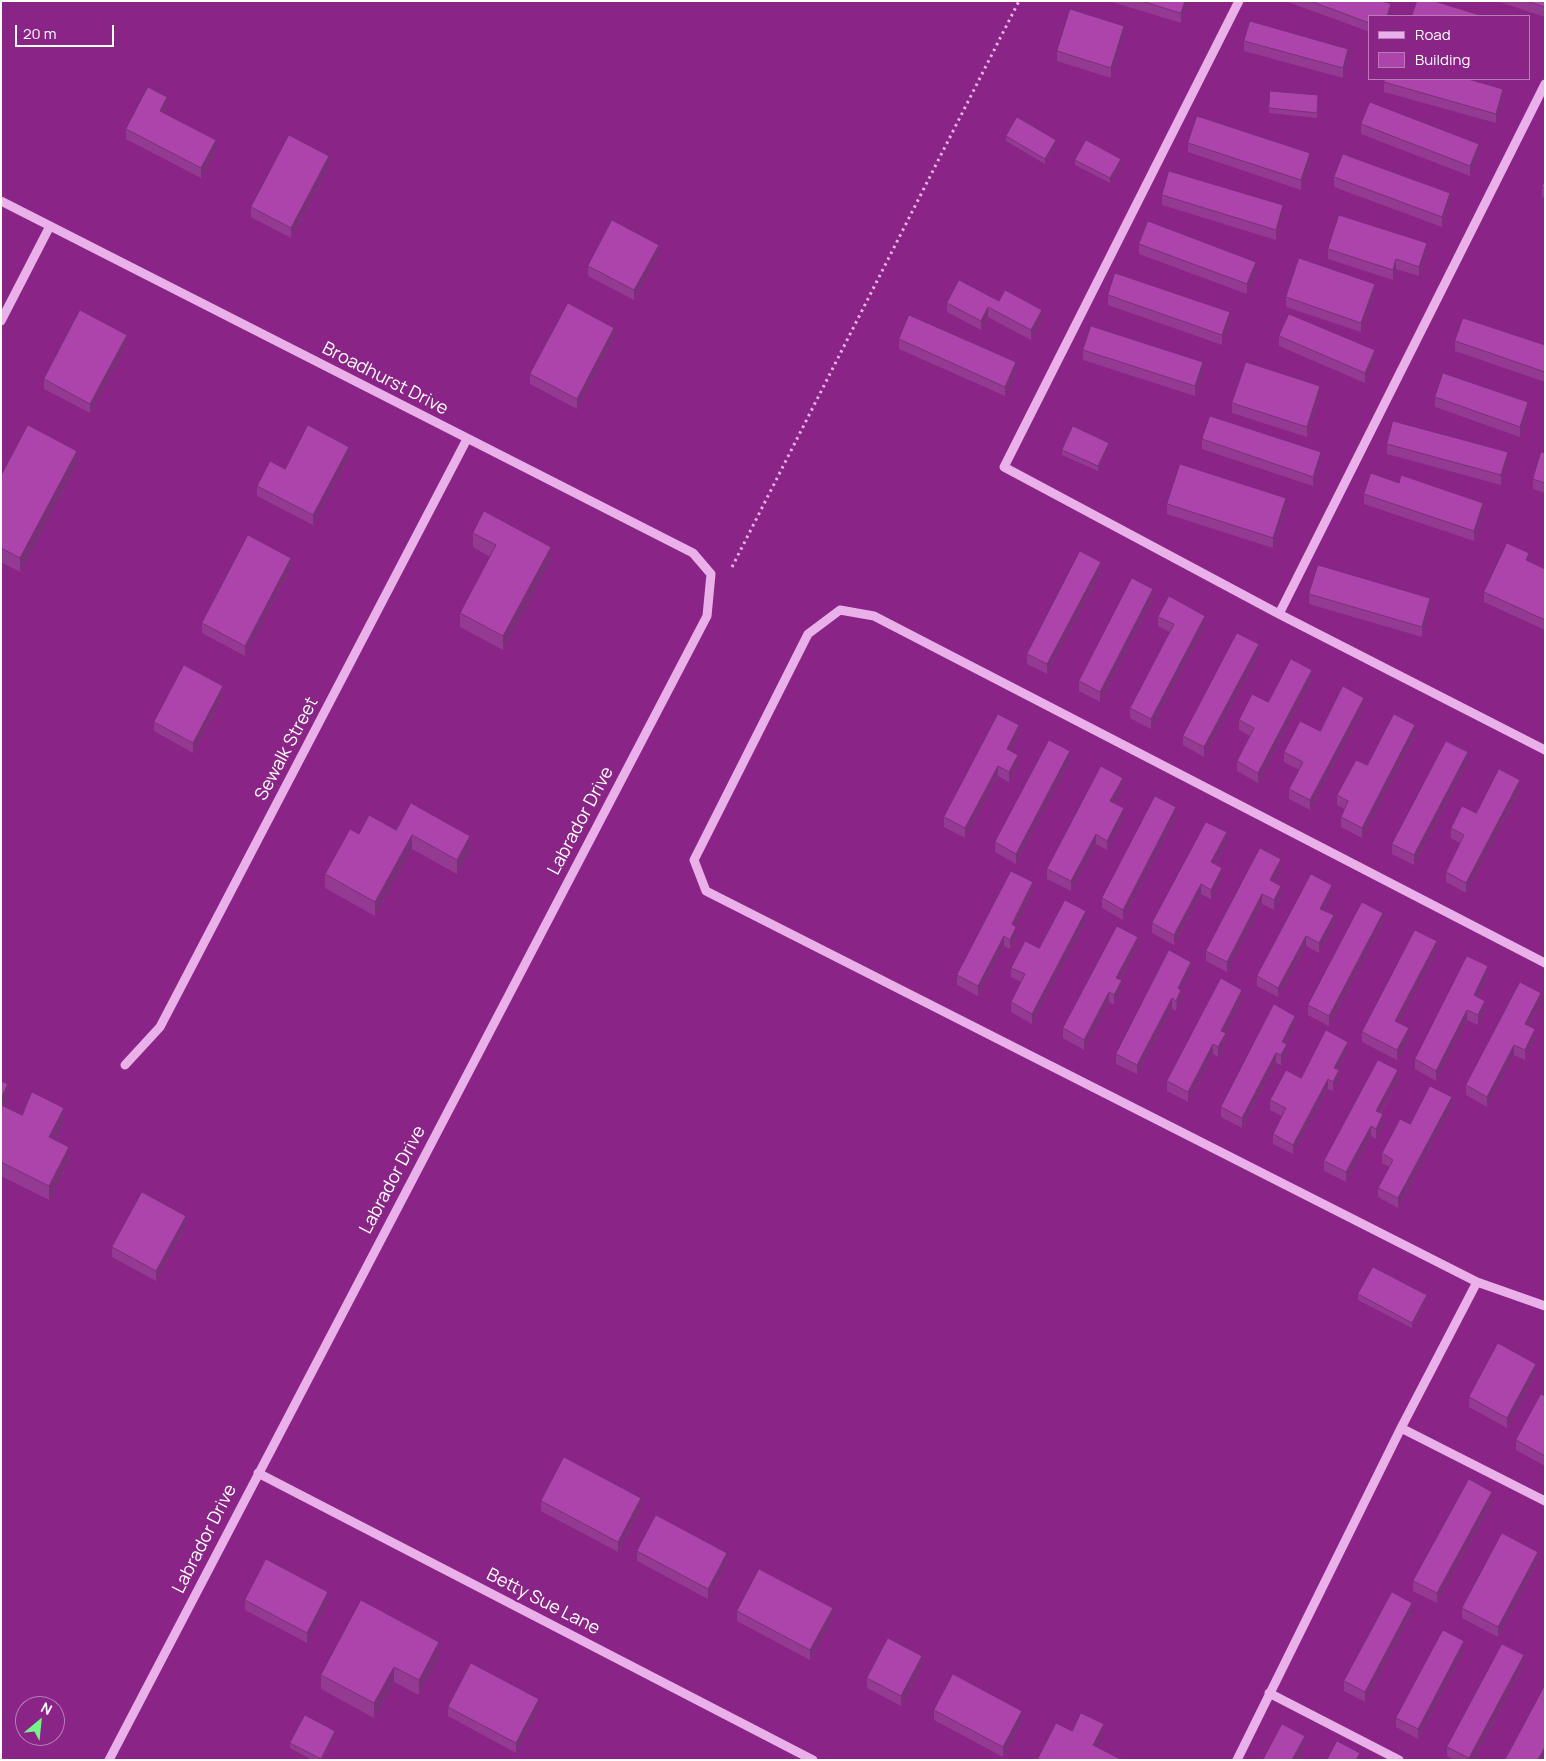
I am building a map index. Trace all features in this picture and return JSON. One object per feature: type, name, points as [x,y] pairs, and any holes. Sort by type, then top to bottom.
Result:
[{"type":"street","points":[[1239,1],[1004,467],[1279,614],[1545,750]]},
{"type":"street","points":[[1279,614],[1545,84]]},
{"type":"street","name":"Broadhurst Drive","points":[[1,201],[467,440],[693,553],[711,574],[707,616]]},
{"type":"street","points":[[1,321],[50,226]]},
{"type":"street","name":"Sewalk Street","points":[[125,1065],[160,1027],[467,440]]},
{"type":"street","points":[[1545,963],[874,616],[840,610],[808,634],[694,860],[706,891],[1477,1282],[1545,1306]]},
{"type":"street","name":"Labrador Drive","points":[[109,1760],[707,616]]},
{"type":"street","points":[[1237,1760],[1400,1428],[1477,1282]]},
{"type":"street","points":[[1400,1428],[1545,1501]]},
{"type":"street","name":"Betty Sue Lane","points":[[258,1473],[813,1760]]},
{"type":"street","points":[[1269,1693],[1399,1760]]},
{"type":"path","points":[[730,572],[1019,1]]},
{"type":"building","points":[[1142,1],[1185,1],[1181,13]]},
{"type":"building","points":[[1311,1],[1382,1],[1391,4],[1387,15],[1368,15],[1368,22]]},
{"type":"building","points":[[1417,1],[1434,1],[1480,15],[1412,15]]},
{"type":"building","points":[[1527,1],[1545,1],[1545,7]]},
{"type":"building","points":[[1070,9],[1124,26],[1111,68],[1057,51]]},
{"type":"building","points":[[1250,21],[1348,49],[1343,68],[1244,41]]},
{"type":"building","points":[[1385,80],[1472,80],[1503,89],[1496,114],[1384,82]]},
{"type":"building","points":[[148,87],[167,97],[160,111],[216,140],[201,168],[126,129]]},
{"type":"building","points":[[1270,91],[1318,95],[1317,113],[1269,108]]},
{"type":"building","points":[[1370,102],[1479,144],[1470,166],[1361,124]]},
{"type":"building","points":[[1197,116],[1310,153],[1301,180],[1188,143]]},
{"type":"building","points":[[1017,117],[1056,140],[1045,159],[1006,136]]},
{"type":"building","points":[[289,135],[329,156],[291,228],[251,207]]},
{"type":"building","points":[[1086,140],[1121,159],[1110,178],[1075,160]]},
{"type":"building","points":[[1343,154],[1450,193],[1442,217],[1334,177]]},
{"type":"building","points":[[1169,171],[1283,205],[1276,230],[1162,195]]},
{"type":"building","points":[[1339,215],[1427,243],[1419,267],[1396,259],[1393,270],[1328,249]]},
{"type":"building","points":[[612,220],[659,245],[634,290],[588,266]]},
{"type":"building","points":[[1148,221],[1256,262],[1247,284],[1139,244]]},
{"type":"building","points":[[1299,258],[1375,284],[1361,323],[1286,297]]},
{"type":"building","points":[[1115,273],[1230,312],[1222,335],[1108,295]]},
{"type":"building","points":[[959,280],[999,301],[1005,290],[1042,310],[1031,330],[988,307],[981,321],[947,303]]},
{"type":"building","points":[[568,303],[614,328],[577,399],[530,374]]},
{"type":"building","points":[[80,310],[127,335],[90,404],[44,379]]},
{"type":"building","points":[[1289,314],[1375,350],[1365,373],[1279,336]]},
{"type":"building","points":[[909,315],[1016,362],[1005,387],[899,339]]},
{"type":"building","points":[[1463,318],[1545,345],[1545,372],[1455,341]]},
{"type":"building","points":[[1091,326],[1203,362],[1195,386],[1083,350]]},
{"type":"building","points":[[1246,362],[1320,386],[1307,427],[1232,403]]},
{"type":"building","points":[[1443,373],[1528,402],[1520,427],[1435,397]]},
{"type":"building","points":[[1210,416],[1321,452],[1313,477],[1202,439]]},
{"type":"building","points":[[1393,421],[1508,452],[1501,475],[1387,444]]},
{"type":"building","points":[[28,425],[77,451],[20,558],[1,548],[1,476]]},
{"type":"building","points":[[308,425],[349,447],[313,515],[257,486],[270,461],[285,469]]},
{"type":"building","points":[[1073,426],[1109,443],[1098,466],[1062,450]]},
{"type":"building","points":[[1541,452],[1545,453],[1545,483],[1533,479]]},
{"type":"building","points":[[1180,464],[1286,498],[1273,538],[1167,504]]},
{"type":"building","points":[[1371,473],[1399,483],[1401,475],[1483,503],[1474,531],[1364,494]]},
{"type":"building","points":[[484,511],[551,547],[503,636],[460,613],[496,545],[473,533]]},
{"type":"building","points":[[248,535],[291,558],[245,646],[202,623]]},
{"type":"building","points":[[1507,543],[1529,553],[1526,560],[1545,569],[1545,620],[1484,592]]},
{"type":"building","points":[[1080,551],[1101,562],[1047,664],[1027,654]]},
{"type":"building","points":[[1318,565],[1430,598],[1422,627],[1309,594]]},
{"type":"building","points":[[1132,578],[1153,589],[1100,692],[1079,681]]},
{"type":"building","points":[[1169,596],[1205,616],[1151,719],[1130,708],[1174,624],[1158,617]]},
{"type":"building","points":[[1237,633],[1259,644],[1204,747],[1183,736]]},
{"type":"building","points":[[1291,659],[1312,670],[1258,773],[1237,761],[1254,728],[1239,720],[1252,694],[1268,702]]},
{"type":"building","points":[[184,665],[223,686],[193,743],[154,722]]},
{"type":"building","points":[[1343,686],[1364,698],[1310,800],[1289,789],[1303,762],[1284,752],[1300,721],[1320,731]]},
{"type":"building","points":[[998,714],[1019,725],[1007,749],[1018,755],[1009,772],[998,766],[965,828],[944,817]]},
{"type":"building","points":[[1394,714],[1415,725],[1362,828],[1341,817],[1348,801],[1337,795],[1356,760],[1367,765]]},
{"type":"building","points":[[1049,740],[1070,751],[1016,854],[995,842]]},
{"type":"building","points":[[1446,741],[1468,752],[1414,855],[1392,844]]},
{"type":"building","points":[[1101,766],[1123,778],[1110,801],[1124,808],[1107,841],[1096,834],[1071,881],[1047,869]]},
{"type":"building","points":[[1499,769],[1520,780],[1466,883],[1446,872],[1464,835],[1451,828],[1462,806],[1476,813]]},
{"type":"building","points":[[1155,796],[1176,807],[1123,910],[1102,898]]},
{"type":"building","points":[[411,803],[470,836],[457,860],[412,835],[375,902],[325,874],[350,829],[359,834],[369,815],[396,830]]},
{"type":"building","points":[[1206,822],[1227,832],[1211,862],[1222,868],[1211,890],[1201,884],[1174,935],[1152,923]]},
{"type":"building","points":[[1260,848],[1281,859],[1270,880],[1281,886],[1274,900],[1262,894],[1227,962],[1206,951]]},
{"type":"building","points":[[1011,871],[1033,882],[1012,924],[1016,927],[1010,940],[1004,936],[978,986],[957,975]]},
{"type":"building","points":[[1311,874],[1332,885],[1320,909],[1334,915],[1319,943],[1306,936],[1278,988],[1257,976]]},
{"type":"building","points":[[1065,900],[1086,911],[1032,1014],[1011,1002],[1025,974],[1011,968],[1025,941],[1039,948]]},
{"type":"building","points":[[1362,902],[1383,913],[1329,1016],[1308,1005]]},
{"type":"building","points":[[1117,926],[1138,937],[1116,978],[1122,980],[1114,995],[1109,992],[1084,1040],[1063,1028]]},
{"type":"building","points":[[1415,930],[1437,941],[1395,1021],[1409,1028],[1397,1050],[1362,1032]]},
{"type":"building","points":[[1169,950],[1191,962],[1178,988],[1181,990],[1176,1001],[1172,998],[1137,1065],[1116,1054]]},
{"type":"building","points":[[1467,956],[1488,966],[1474,995],[1485,1001],[1478,1015],[1467,1010],[1436,1071],[1415,1059]]},
{"type":"building","points":[[1221,978],[1242,990],[1221,1031],[1226,1033],[1218,1047],[1213,1044],[1188,1092],[1167,1081]]},
{"type":"building","points":[[1520,982],[1541,993],[1525,1024],[1535,1029],[1525,1050],[1514,1045],[1487,1097],[1466,1085]]},
{"type":"building","points":[[1274,1004],[1295,1016],[1282,1042],[1287,1044],[1281,1055],[1276,1053],[1242,1118],[1221,1107]]},
{"type":"building","points":[[1326,1030],[1348,1042],[1334,1068],[1339,1070],[1333,1082],[1328,1079],[1293,1145],[1273,1134],[1286,1108],[1270,1100],[1286,1070],[1301,1078]]},
{"type":"building","points":[[1378,1060],[1398,1070],[1376,1111],[1383,1114],[1376,1129],[1371,1126],[1346,1172],[1324,1161]]},
{"type":"building","points":[[1,1081],[8,1084],[1,1098]]},
{"type":"building","points":[[1430,1086],[1452,1097],[1398,1198],[1378,1188],[1393,1160],[1382,1153],[1400,1119],[1410,1124]]},
{"type":"building","points":[[32,1092],[64,1108],[49,1137],[69,1147],[49,1186],[1,1162],[1,1105],[22,1115]]},
{"type":"building","points":[[142,1192],[186,1216],[156,1271],[112,1247]]},
{"type":"building","points":[[1373,1267],[1427,1295],[1412,1323],[1358,1294]]},
{"type":"building","points":[[1498,1343],[1536,1364],[1507,1418],[1469,1397]]},
{"type":"building","points":[[1541,1394],[1545,1396],[1545,1456],[1516,1440]]},
{"type":"building","points":[[564,1457],[641,1498],[618,1542],[541,1501]]},
{"type":"building","points":[[1469,1479],[1492,1492],[1437,1593],[1413,1581]]},
{"type":"building","points":[[656,1515],[727,1553],[708,1589],[637,1551]]},
{"type":"building","points":[[1502,1533],[1538,1552],[1498,1627],[1462,1608]]},
{"type":"building","points":[[266,1559],[328,1592],[307,1633],[245,1600]]},
{"type":"building","points":[[759,1569],[833,1608],[810,1650],[737,1611]]},
{"type":"building","points":[[1392,1592],[1412,1603],[1365,1692],[1344,1681]]},
{"type":"building","points":[[361,1600],[439,1642],[419,1680],[394,1667],[374,1703],[321,1675]]},
{"type":"building","points":[[1443,1630],[1464,1641],[1418,1729],[1396,1718]]},
{"type":"building","points":[[888,1638],[922,1656],[901,1696],[867,1678]]},
{"type":"building","points":[[1502,1644],[1524,1655],[1469,1758],[1447,1747]]},
{"type":"building","points":[[471,1663],[539,1699],[516,1743],[448,1707]]},
{"type":"building","points":[[953,1674],[1022,1711],[1003,1747],[934,1710]]},
{"type":"building","points":[[1545,1685],[1545,1747],[1538,1760],[1505,1760]]},
{"type":"building","points":[[1081,1713],[1104,1724],[1093,1745],[1122,1760],[1037,1760],[1056,1723],[1072,1731]]},
{"type":"building","points":[[305,1715],[335,1731],[321,1759],[290,1743]]},
{"type":"building","points":[[1282,1724],[1305,1736],[1292,1760],[1263,1760]]},
{"type":"building","points":[[1337,1741],[1360,1753],[1356,1760],[1327,1760]]}]
